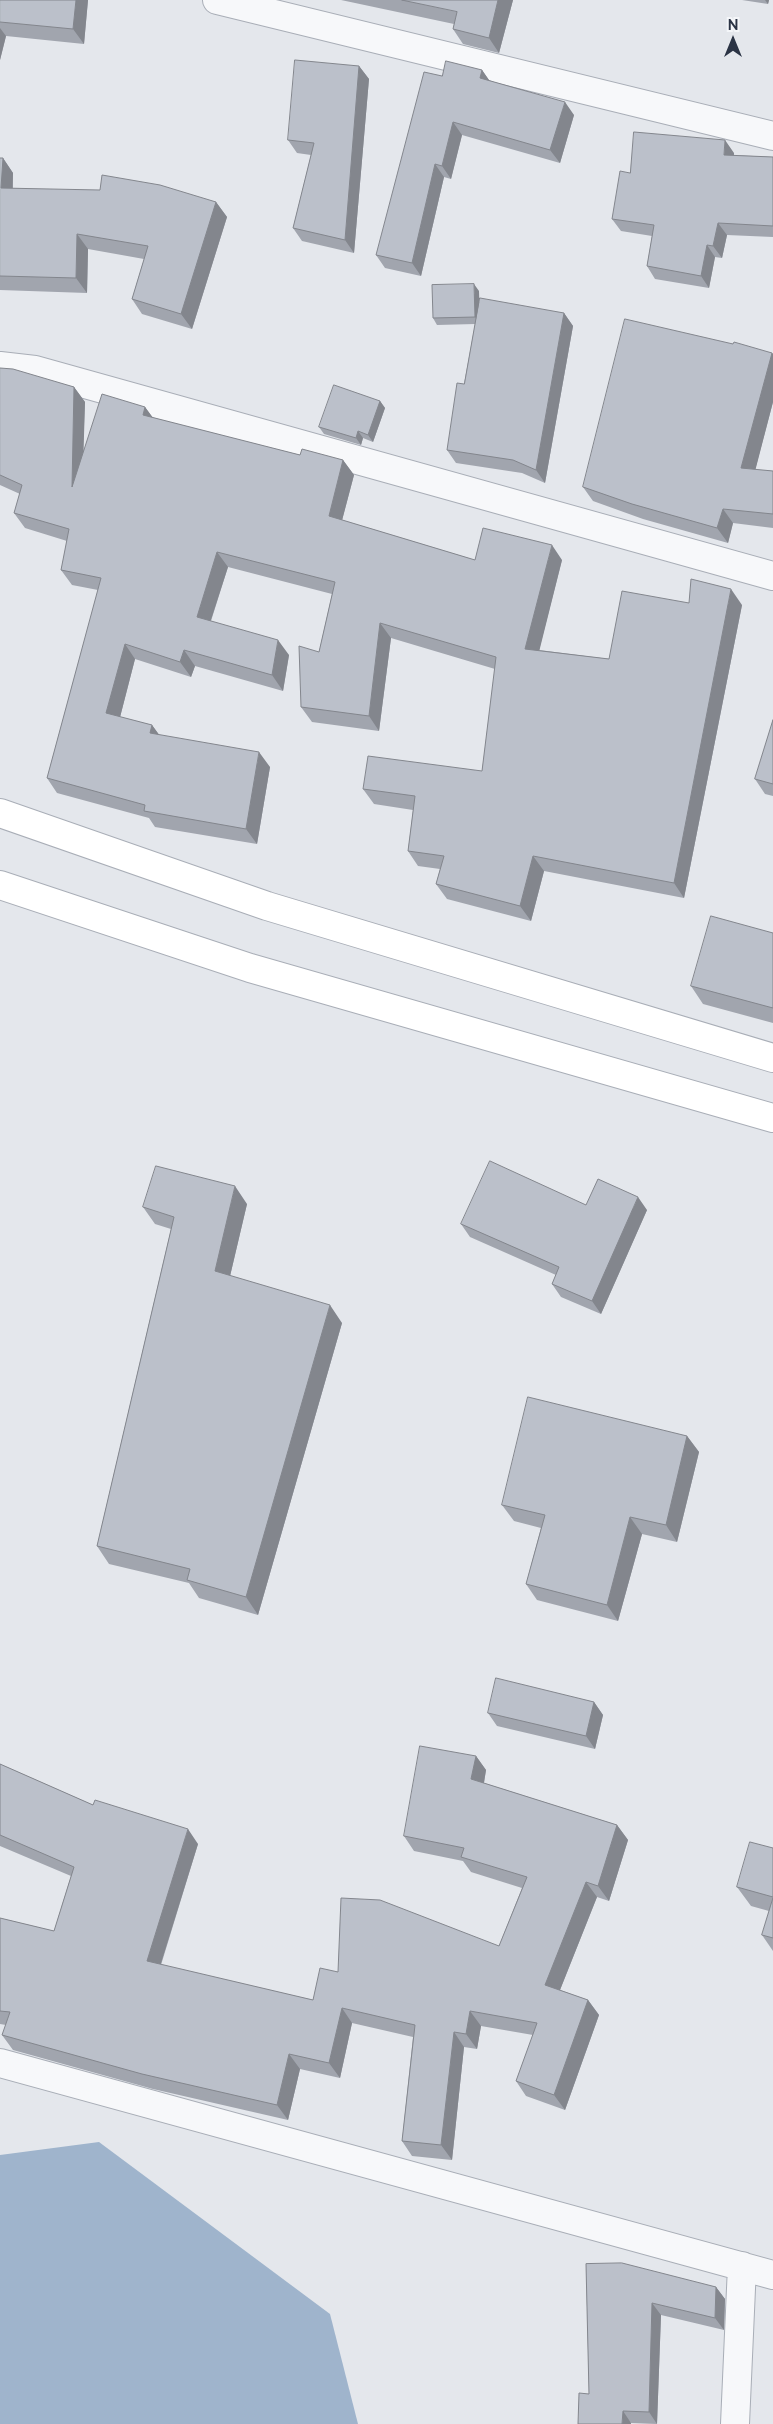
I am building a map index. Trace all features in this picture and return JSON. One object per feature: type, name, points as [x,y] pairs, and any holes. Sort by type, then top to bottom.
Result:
[{"type":"main road","points":[[0,813],[267,906],[773,1058]]},
{"type":"main road","points":[[0,885],[250,968],[773,1118]]},
{"type":"street","points":[[217,0],[773,136]]},
{"type":"street","points":[[0,366],[35,370],[773,576]]},
{"type":"street","points":[[0,2063],[773,2275]]},
{"type":"street","points":[[736,2424],[742,2266]]},
{"type":"water","points":[[99,2142],[330,2314],[358,2424],[0,2424],[0,2155]]},
{"type":"building","points":[[0,0],[76,0],[73,29],[0,22]]},
{"type":"building","points":[[402,0],[498,0],[489,38],[453,29],[457,12]]},
{"type":"building","points":[[295,60],[359,66],[345,240],[293,228],[314,143],[288,140]]},
{"type":"building","points":[[446,61],[482,70],[480,78],[565,102],[550,150],[453,122],[442,166],[435,164],[412,263],[376,255],[424,72],[442,76]]},
{"type":"building","points":[[634,132],[725,140],[724,155],[773,157],[773,226],[718,223],[713,246],[707,245],[701,276],[647,266],[654,225],[612,219],[620,171],[630,173]]},
{"type":"building","points":[[0,158],[3,158],[1,188],[100,190],[102,175],[160,185],[216,202],[181,314],[132,299],[148,246],[77,234],[76,278],[0,276]]},
{"type":"building","points":[[474,284],[475,317],[433,318],[432,285]]},
{"type":"building","points":[[480,298],[564,313],[536,470],[513,460],[447,450],[457,383],[464,384]]},
{"type":"building","points":[[625,319],[733,344],[734,342],[772,353],[741,468],[773,471],[773,514],[723,509],[717,528],[632,504],[583,487]]},
{"type":"building","points":[[0,368],[13,369],[74,387],[72,487],[102,394],[145,407],[143,415],[300,455],[302,449],[343,460],[329,516],[475,560],[483,528],[552,545],[525,649],[609,659],[622,591],[689,603],[691,579],[731,589],[674,883],[533,856],[520,906],[436,884],[444,856],[408,851],[415,796],[363,789],[368,756],[482,771],[496,657],[380,623],[369,716],[301,707],[299,646],[319,652],[335,582],[217,552],[197,617],[278,640],[272,675],[184,650],[180,662],[125,644],[106,713],[152,725],[150,733],[259,752],[246,829],[144,811],[145,805],[47,778],[101,578],[61,570],[69,529],[14,513],[22,485],[0,475]]},
{"type":"building","points":[[334,385],[380,401],[368,435],[358,431],[356,438],[319,427]]},
{"type":"building","points":[[773,720],[773,784],[755,779]]},
{"type":"building","points":[[711,916],[773,933],[773,1008],[691,986]]},
{"type":"building","points":[[490,1161],[586,1205],[598,1179],[638,1197],[592,1301],[552,1284],[559,1267],[461,1224]]},
{"type":"building","points":[[156,1166],[235,1186],[215,1271],[330,1305],[246,1597],[187,1580],[190,1569],[97,1546],[174,1217],[143,1207]]},
{"type":"building","points":[[528,1397],[687,1436],[666,1525],[630,1517],[607,1605],[526,1584],[545,1515],[502,1505]]},
{"type":"building","points":[[496,1678],[594,1702],[586,1736],[488,1713]]},
{"type":"building","points":[[420,1746],[476,1756],[471,1779],[617,1825],[598,1886],[586,1882],[545,1985],[588,2000],[554,2095],[516,2081],[537,2023],[470,2011],[466,2034],[454,2032],[441,2145],[402,2141],[415,2025],[342,2008],[329,2063],[289,2054],[277,2105],[142,2074],[2,2035],[10,2012],[0,2011],[0,1918],[54,1931],[74,1867],[0,1835],[0,1764],[93,1805],[95,1800],[188,1829],[147,1961],[313,2000],[320,1968],[338,1972],[341,1898],[380,1900],[499,1946],[527,1877],[461,1857],[464,1848],[404,1836]]},
{"type":"building","points":[[750,1842],[773,1848],[773,1897],[737,1887]]},
{"type":"building","points":[[773,1898],[773,1938],[762,1935]]},
{"type":"building","points":[[622,2263],[716,2287],[715,2318],[652,2303],[649,2412],[623,2411],[622,2424],[578,2424],[579,2393],[589,2394],[586,2264]]}]
